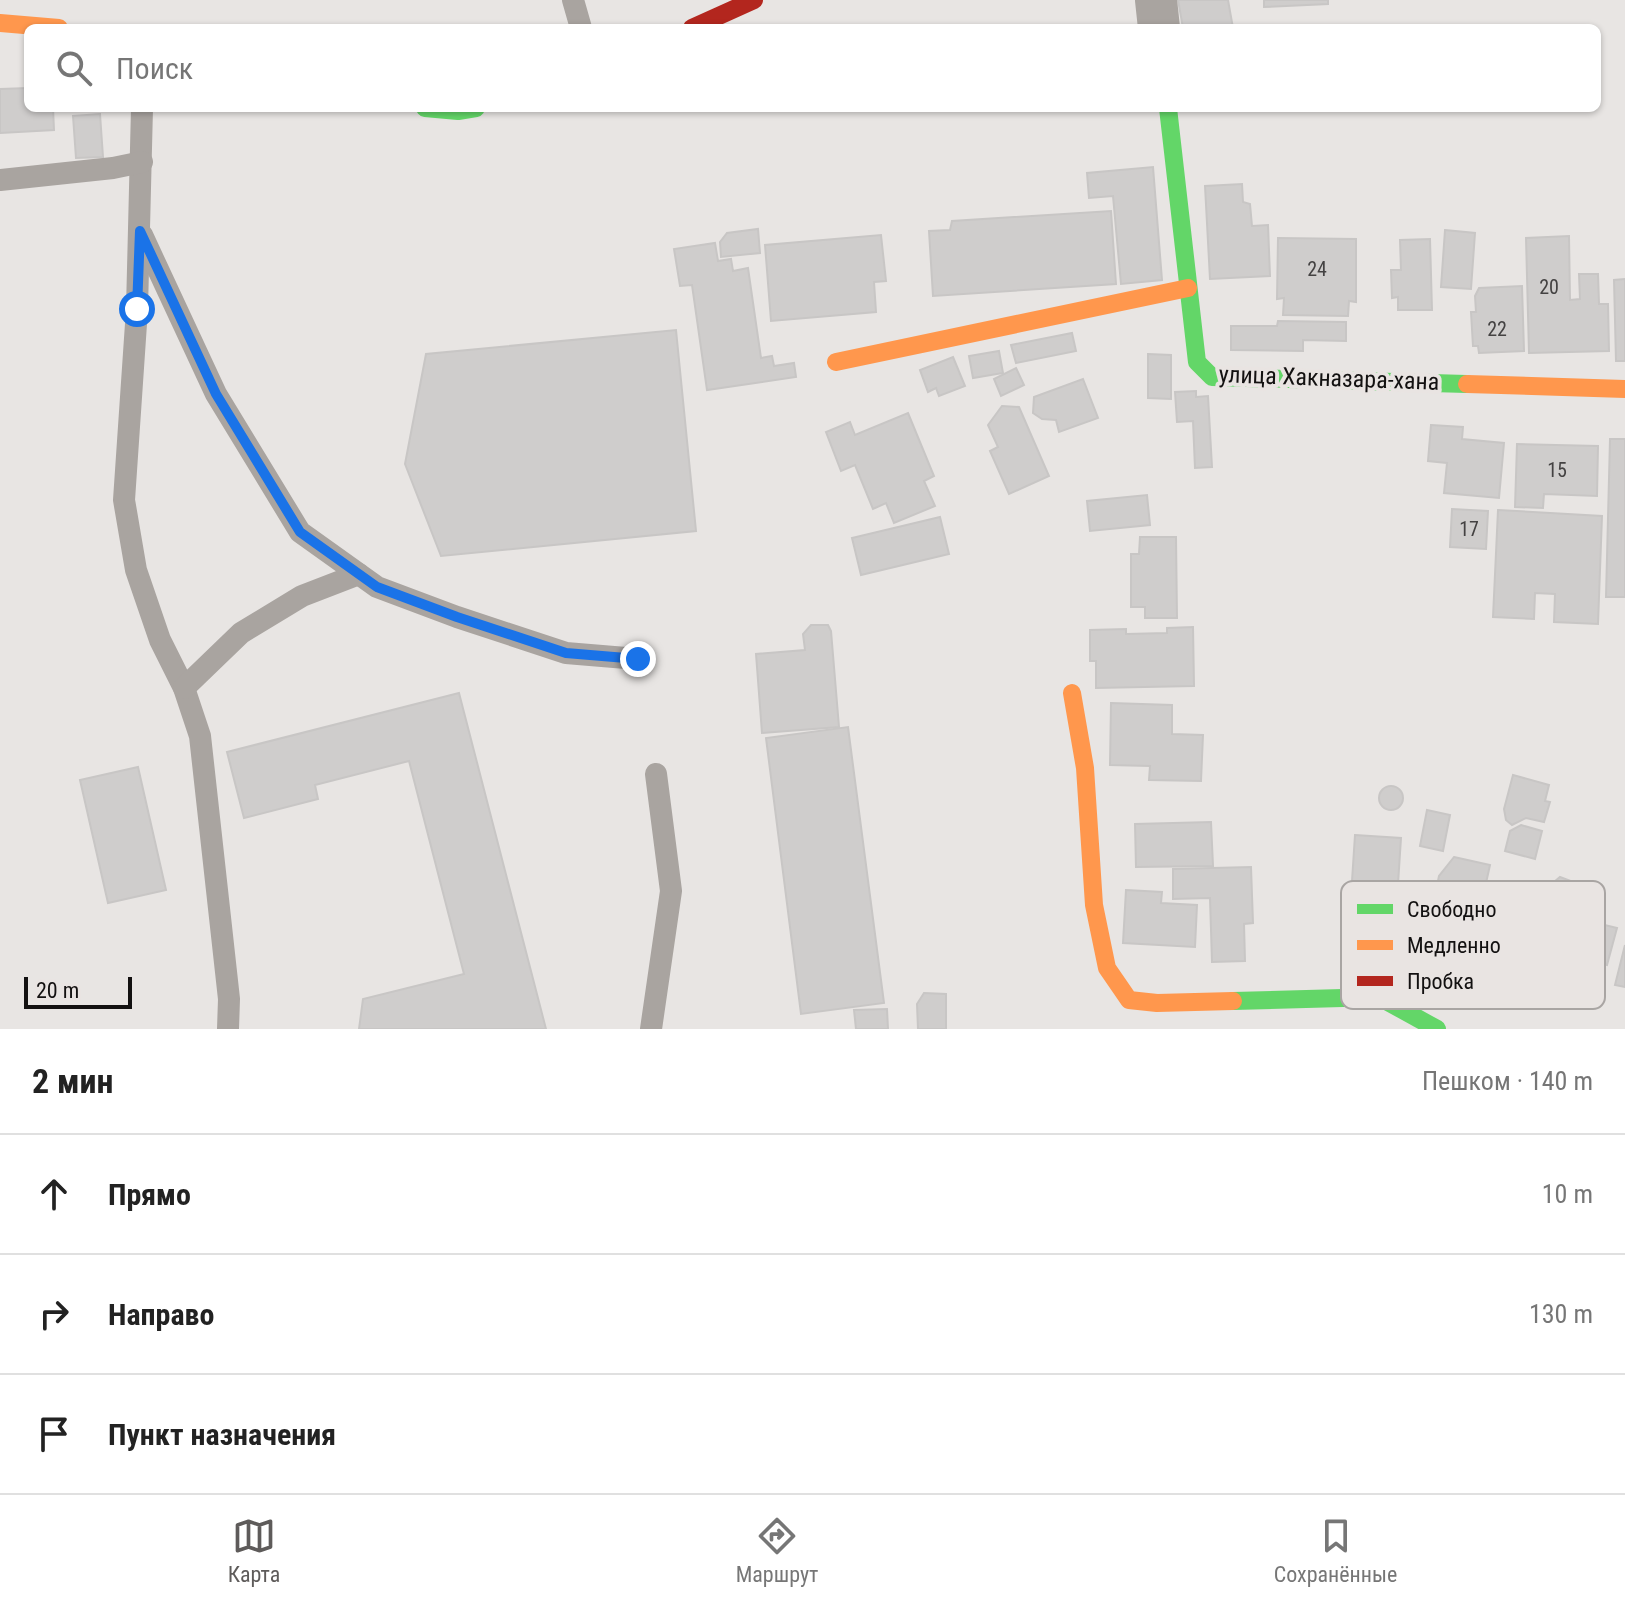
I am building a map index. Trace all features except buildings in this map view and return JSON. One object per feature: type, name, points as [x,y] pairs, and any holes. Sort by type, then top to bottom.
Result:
[{"type":"street","points":[[701,24],[754,0]]},
{"type":"street","points":[[1156,0],[1159,24]]},
{"type":"street","points":[[0,23],[24,25]]},
{"type":"street","name":"улица Хакназара-хана","points":[[1168,112],[1197,362],[1212,377],[1625,389]]},
{"type":"street","points":[[836,362],[1188,288]]},
{"type":"street","points":[[1072,693],[1085,768],[1094,905],[1107,968],[1129,1000],[1157,1003],[1341,998]]},
{"type":"street","points":[[1401,1009],[1437,1029]]},
{"type":"lane","points":[[573,0],[580,24]]},
{"type":"lane","points":[[142,112],[140,231],[124,500],[136,570],[160,640],[184,688],[200,736],[229,999],[228,1029]]},
{"type":"lane","points":[[0,180],[142,162]]},
{"type":"lane","points":[[140,231],[216,394],[300,532],[377,587],[566,653],[638,659]]},
{"type":"lane","points":[[184,688],[241,633],[302,596],[359,574]]},
{"type":"lane","points":[[651,1029],[671,891],[656,774]]},
{"type":"traffic: fast","points":[[1168,112],[1197,362],[1212,377],[1467,384]]},
{"type":"traffic: fast","points":[[1233,1001],[1341,998]]},
{"type":"traffic: fast","points":[[1401,1009],[1437,1029]]},
{"type":"traffic: slow","points":[[0,23],[24,25]]},
{"type":"traffic: slow","points":[[836,362],[1188,288]]},
{"type":"traffic: slow","points":[[1467,384],[1625,389]]},
{"type":"traffic: slow","points":[[1072,693],[1085,768],[1094,905],[1107,968],[1129,1000],[1157,1003],[1233,1001]]},
{"type":"traffic: jam","points":[[701,24],[754,0]]},
{"type":"route","points":[[137,309],[140,231],[216,394],[300,532],[377,587],[566,653],[638,659]]}]
